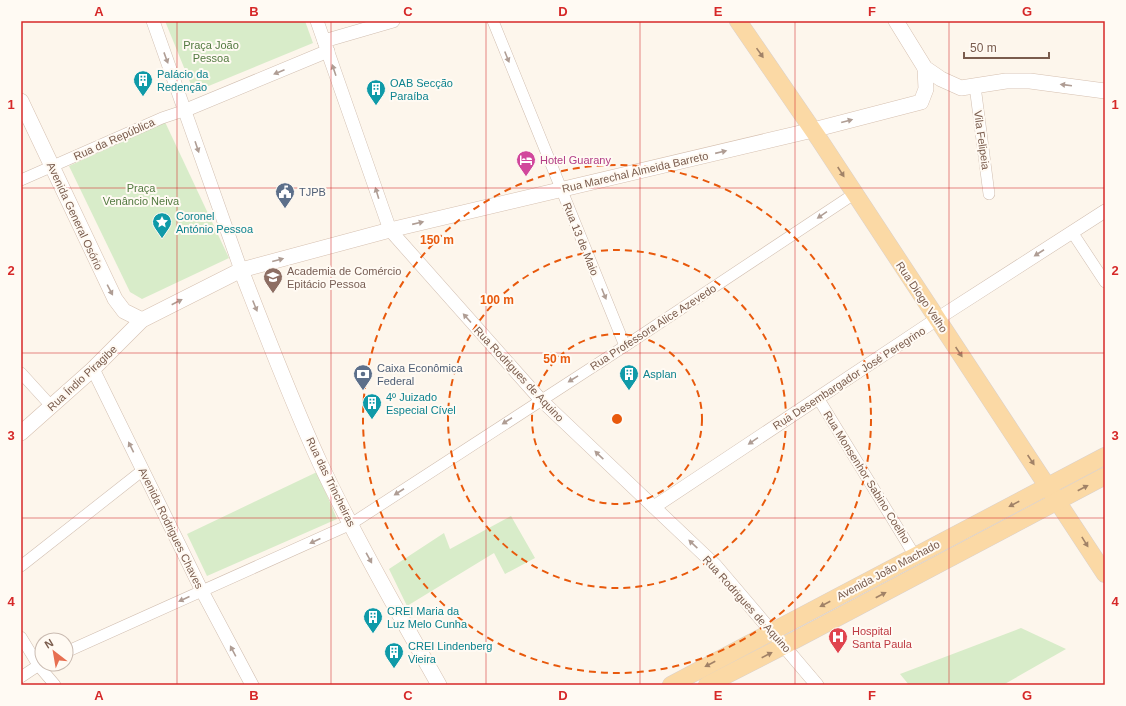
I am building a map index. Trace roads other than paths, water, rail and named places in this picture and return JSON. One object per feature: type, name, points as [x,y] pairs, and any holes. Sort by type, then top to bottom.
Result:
[{"type":"main road","name":"Rua Diogo Velho","points":[[738,21],[813,130],[1049,486],[1105,574]]},
{"type":"main road","points":[[896,21],[925,68],[941,79],[961,88],[1006,80],[1030,81],[1105,91]]},
{"type":"main road","name":"Rua Marechal Almeida Barreto","points":[[142,320],[241,270],[390,230],[813,130],[921,102],[926,89],[925,68]]},
{"type":"main road","name":"Avenida General Osório","points":[[21,101],[115,299],[124,311],[142,320]]},
{"type":"main road","name":"Rua das Trincheiras","points":[[241,270],[314,448],[350,524],[439,685]]},
{"type":"main road","name":"Rua Índio Piragibe","points":[[21,433],[93,369],[142,320]]},
{"type":"main road","name":"Avenida João Machado","points":[[670,685],[1105,456]]},
{"type":"main road","name":"Avenida João Machado","points":[[707,685],[785,646],[1105,476]]},
{"type":"street","points":[[153,21],[186,110],[241,270]]},
{"type":"street","points":[[317,21],[326,46]]},
{"type":"street","points":[[186,110],[326,46],[394,21]]},
{"type":"street","name":"Rua 13 de Maio","points":[[493,21],[625,346]]},
{"type":"street","name":"Rua Rodrigues de Aquino","points":[[326,46],[390,230],[540,400],[715,565],[817,685]]},
{"type":"street","name":"Vila Felipeia","points":[[975,86],[989,194]]},
{"type":"street","name":"Rua da República","points":[[21,180],[162,118],[186,110]]},
{"type":"street","name":"Rua Professora Alice Azevedo","points":[[74,648],[350,524],[625,346],[854,194]]},
{"type":"street","name":"Rua Desembargador José Peregrino","points":[[654,507],[937,319],[1105,211]]},
{"type":"street","points":[[1072,232],[1105,282]]},
{"type":"street","name":"Avenida Rodrigues Chaves","points":[[93,369],[202,591],[252,685]]},
{"type":"street","points":[[21,373],[52,407]]},
{"type":"street","name":"Rua Monsenhor Sabino Coelho","points":[[818,398],[915,556]]},
{"type":"street","points":[[21,566],[142,470]]},
{"type":"street","points":[[21,637],[34,655]]},
{"type":"street","points":[[21,677],[34,668]]},
{"type":"street","points":[[46,672],[55,685]]},
{"type":"place","name":"Palácio da Redenção","points":[[143,97]]},
{"type":"place","name":"OAB Secção Paraíba","points":[[376,106]]},
{"type":"place","name":"Hotel Guarany","points":[[526,177]]},
{"type":"place","name":"TJPB","points":[[285,209]]},
{"type":"place","name":"Coronel António Pessoa","points":[[162,239]]},
{"type":"place","name":"Academia de Comércio Epitácio Pessoa","points":[[273,294]]},
{"type":"place","name":"Caixa Econômica Federal","points":[[363,391]]},
{"type":"place","name":"Asplan","points":[[629,391]]},
{"type":"place","name":"4º Juizado Especial Cível","points":[[372,420]]},
{"type":"place","name":"CREI Maria da Luz Melo Cunha","points":[[373,634]]},
{"type":"place","name":"Hospital Santa Paula","points":[[838,654]]},
{"type":"place","name":"CREI Lindenberg Vieira","points":[[394,669]]},
{"type":"park label","name":"Praça João Pessoa","points":[[211,51]]},
{"type":"park label","name":"Praça Venâncio Neiva","points":[[141,194]]}]
